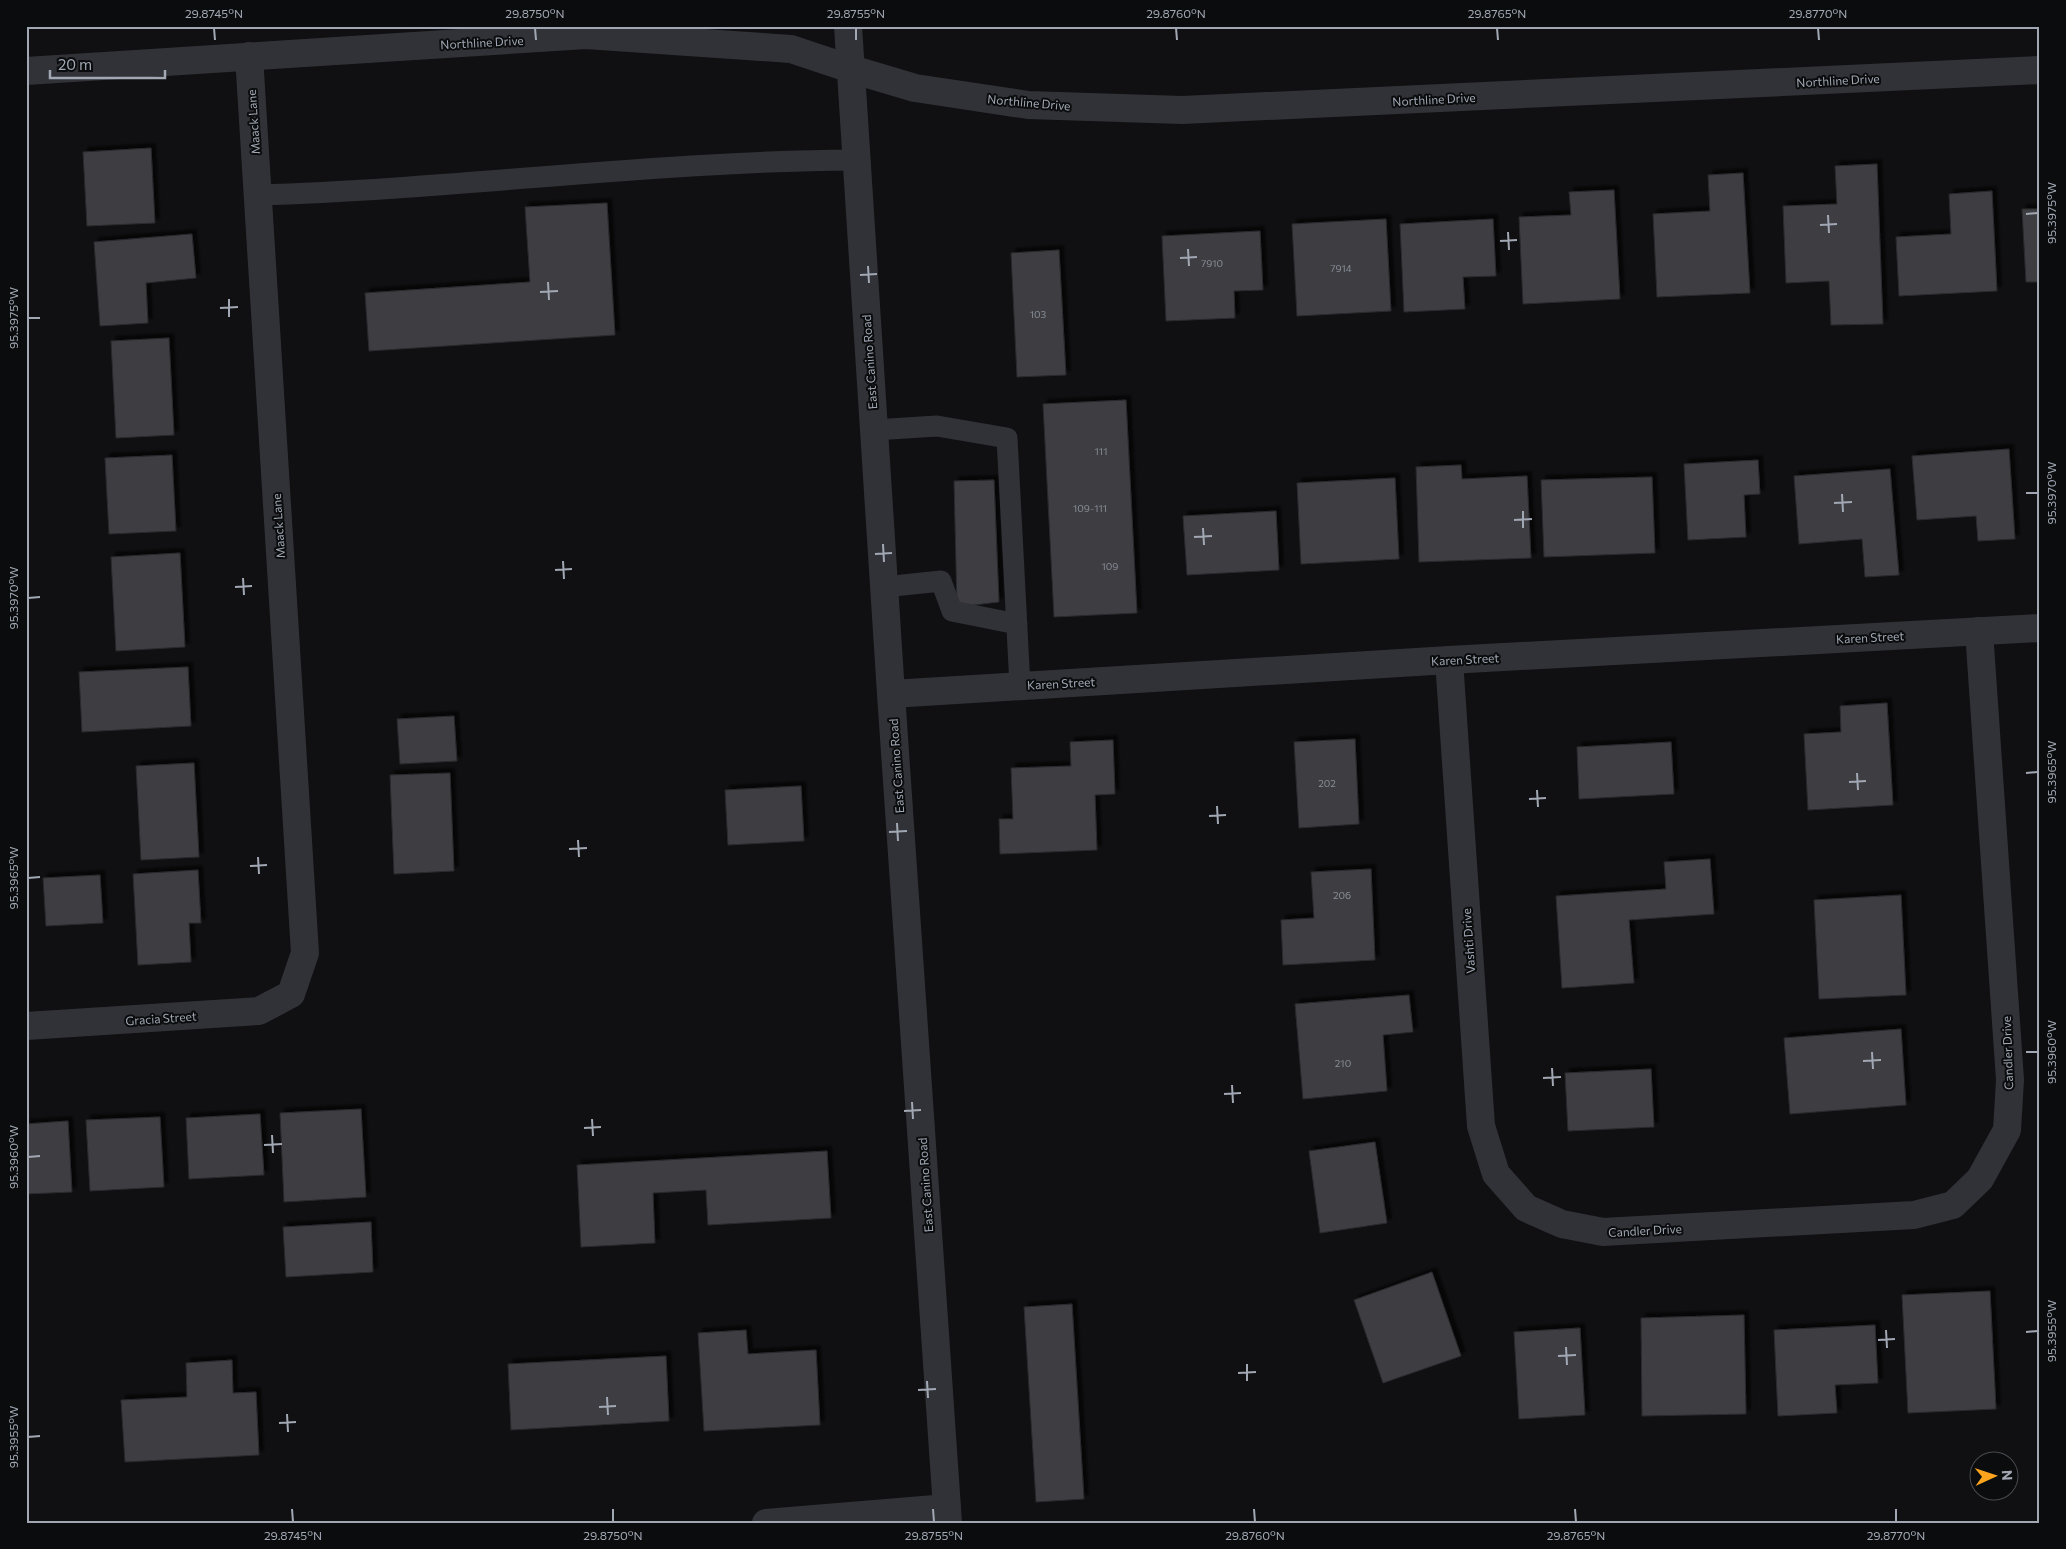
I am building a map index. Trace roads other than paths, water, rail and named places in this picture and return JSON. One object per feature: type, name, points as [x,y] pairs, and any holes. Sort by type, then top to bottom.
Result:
[{"type":"street","name":"East Canino Road","points":[[848,26],[891,694],[948,1516]]},
{"type":"street","name":"Northline Drive","points":[[26,71],[586,36],[792,49],[915,88],[1028,104],[1182,110],[2040,70]]},
{"type":"street","name":"Maack Lane","points":[[249,56],[305,953],[291,994]]},
{"type":"street","name":"Karen Street","points":[[891,694],[1449,660],[2040,628]]},
{"type":"street","name":"Candler Drive","points":[[1526,1208],[1562,1224],[1603,1232],[1904,1215],[1953,1205],[1980,1179],[2007,1130],[2010,1080],[1979,631]]},
{"type":"street","name":"Vashti Drive","points":[[1449,660],[1481,1126],[1496,1174],[1526,1208]]},
{"type":"street","name":"Gracia Street","points":[[26,1026],[259,1011],[291,994]]},
{"type":"street","points":[[766,1523],[948,1516]]},
{"type":"lane","points":[[258,195],[401,188],[712,164],[856,160]]},
{"type":"lane","points":[[874,430],[937,426],[1008,438],[1020,686]]},
{"type":"lane","points":[[884,587],[941,581],[952,611],[1017,624]]}]
